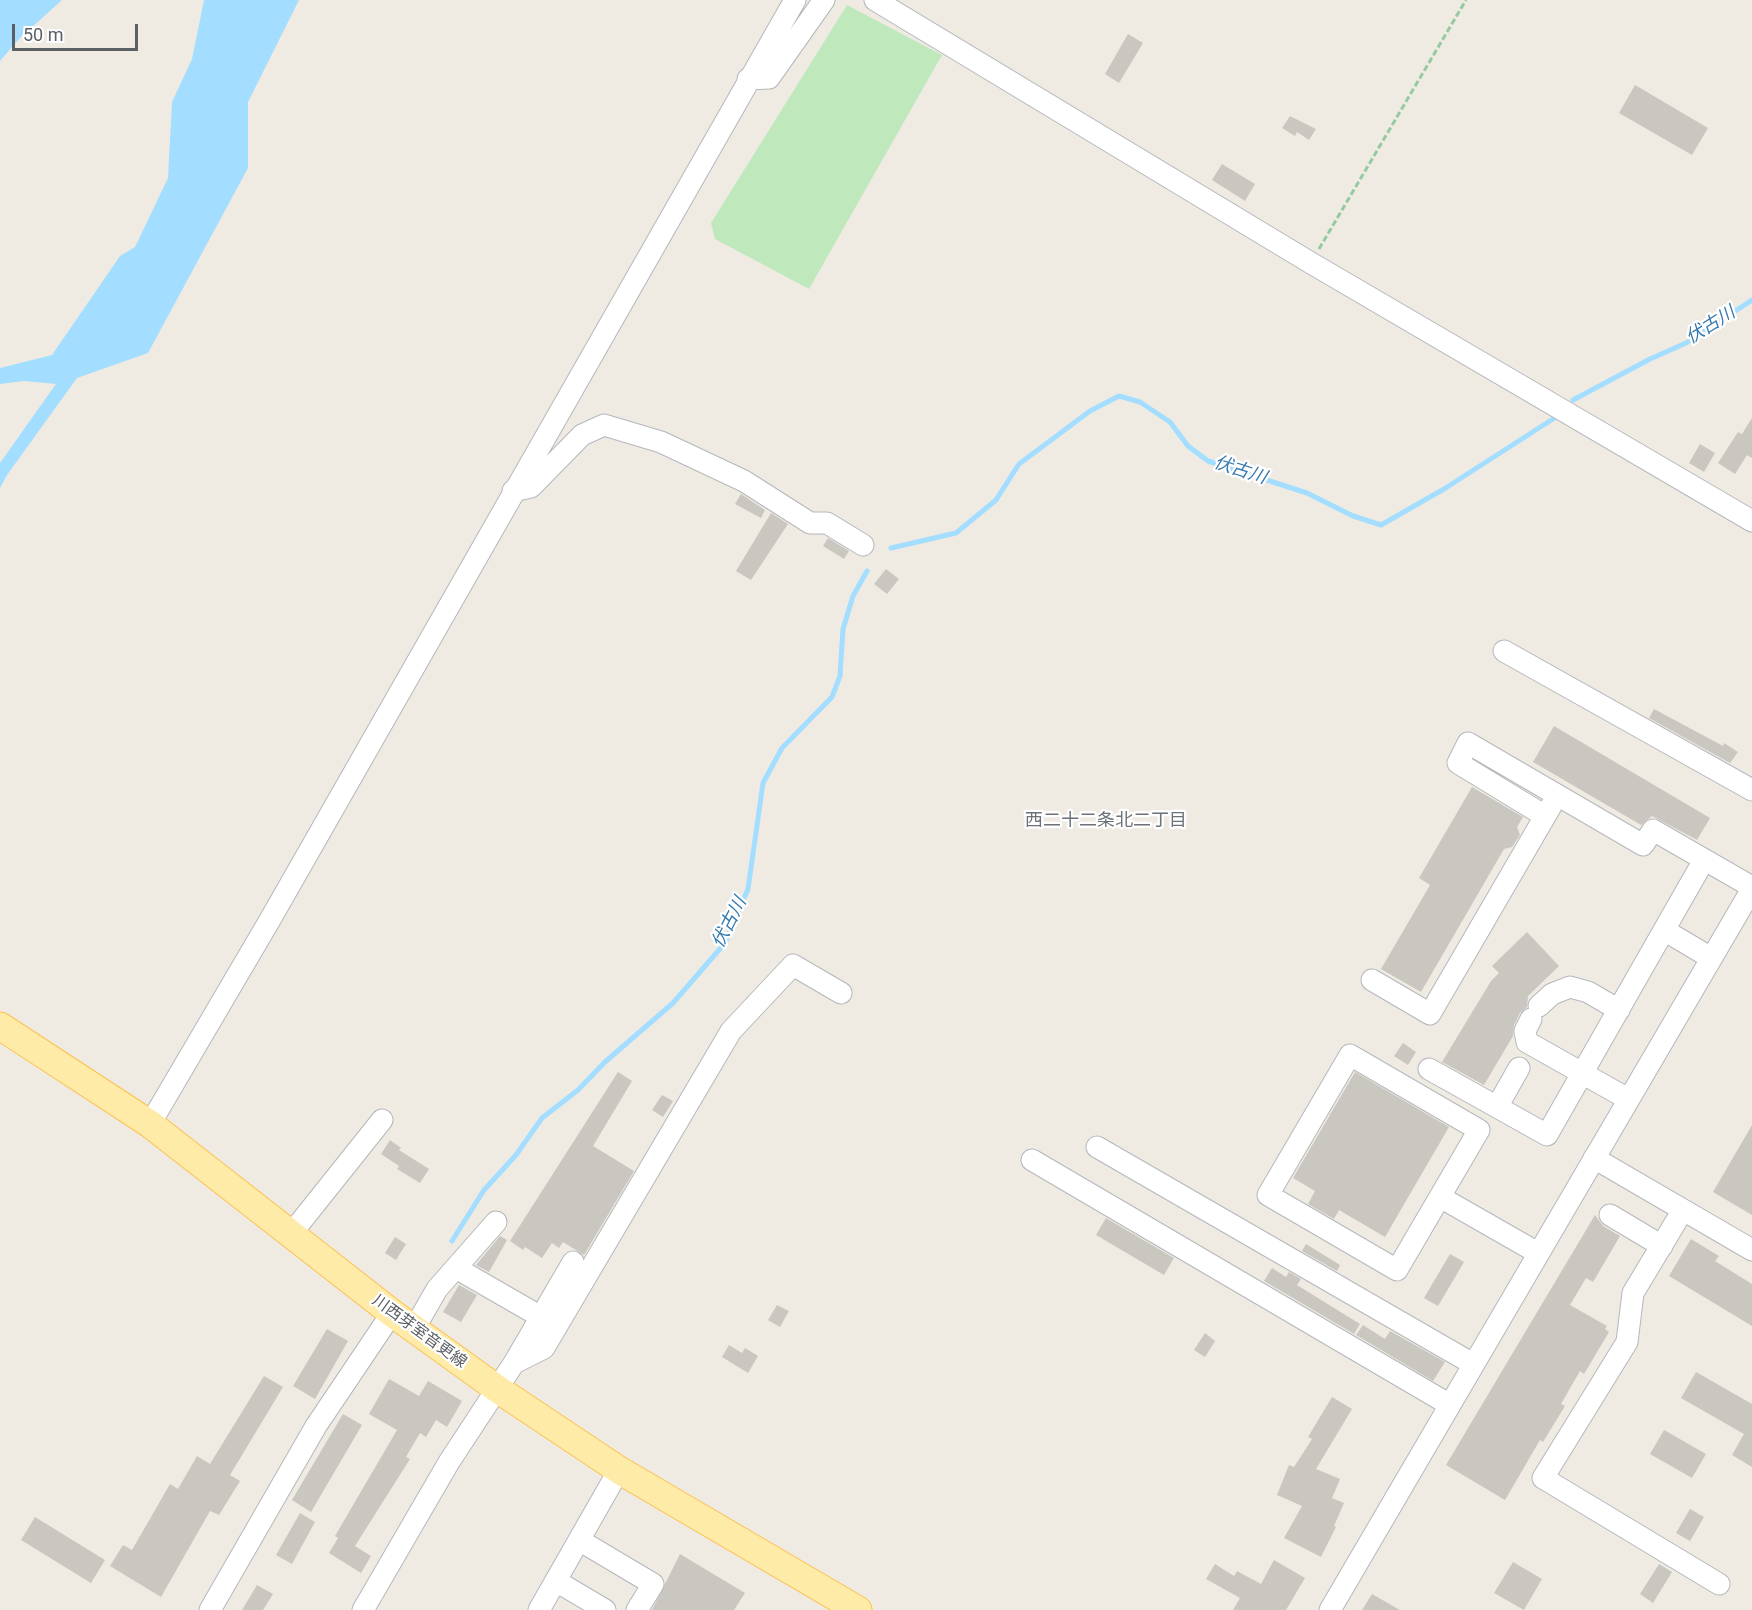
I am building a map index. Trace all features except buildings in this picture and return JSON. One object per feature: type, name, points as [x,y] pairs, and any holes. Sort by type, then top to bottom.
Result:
[{"type":"main road","name":"川西芽室音更線","points":[[0,1026],[150,1124],[392,1313],[496,1388],[619,1470],[858,1610]]},
{"type":"street","points":[[150,1124],[271,918],[795,0]]},
{"type":"street","points":[[748,79],[769,78],[824,0]]},
{"type":"street","points":[[876,0],[1311,263],[1752,521]]},
{"type":"street","points":[[513,491],[531,488],[582,435],[604,425],[661,442],[744,481],[810,523],[827,523],[863,545]]},
{"type":"street","points":[[1504,651],[1752,790]]},
{"type":"street","points":[[1330,1610],[1752,888],[1653,830],[1643,845],[1468,743],[1458,763],[1545,816]]},
{"type":"street","points":[[1372,980],[1430,1014],[1558,795]]},
{"type":"street","points":[[1429,1069],[1547,1135],[1704,860]]},
{"type":"street","points":[[1664,930],[1711,958]]},
{"type":"street","points":[[514,1364],[544,1348],[731,1031],[793,965],[841,993]]},
{"type":"street","points":[[1619,1010],[1588,992],[1570,987],[1552,994],[1535,1013],[1525,1031],[1527,1042],[1628,1099]]},
{"type":"street","points":[[1350,1055],[1479,1130],[1440,1197],[1396,1270],[1268,1195],[1350,1055]]},
{"type":"street","points":[[1497,1107],[1519,1068]]},
{"type":"street","points":[[291,1234],[382,1120]]},
{"type":"street","points":[[1097,1147],[1473,1364]]},
{"type":"street","points":[[1594,1158],[1752,1250]]},
{"type":"street","points":[[1032,1160],[1450,1405]]},
{"type":"street","points":[[1440,1197],[1538,1253]]},
{"type":"street","points":[[1683,1210],[1633,1293],[1627,1342],[1544,1478],[1719,1584]]},
{"type":"street","points":[[1610,1215],[1662,1246]]},
{"type":"street","points":[[414,1329],[437,1289],[496,1222]]},
{"type":"street","points":[[363,1610],[449,1462],[514,1364],[573,1262]]},
{"type":"street","points":[[456,1268],[541,1317]]},
{"type":"street","points":[[210,1610],[316,1426],[392,1313]]},
{"type":"street","points":[[539,1610],[619,1470]]},
{"type":"street","points":[[579,1540],[653,1584],[637,1610]]},
{"type":"street","points":[[556,1581],[605,1610]]},
{"type":"path","points":[[1311,263],[1466,0]]},
{"type":"green space","points":[[847,5],[942,55],[809,289],[715,239],[711,223]]},
{"type":"water","points":[[0,0],[62,0],[20,38],[0,61]]},
{"type":"water","points":[[204,0],[299,0],[248,102],[248,168],[148,353],[77,378],[0,488],[0,463],[56,384],[24,381],[0,384],[0,368],[52,355],[120,256],[135,247],[168,178],[172,102],[192,59]]},
{"type":"waterway","name":"伏古川","points":[[1573,400],[1650,359],[1686,343],[1752,300]]},
{"type":"waterway","name":"伏古川","points":[[891,548],[956,533],[996,500],[1019,464],[1090,411],[1119,396],[1140,402],[1170,422],[1188,446],[1208,461],[1307,493],[1353,516],[1381,525],[1444,489],[1556,417]]},
{"type":"waterway","name":"伏古川","points":[[452,1241],[484,1190],[516,1155],[542,1118],[578,1090],[605,1062],[673,1003],[725,943],[748,889],[763,783],[782,748],[832,697],[840,676],[843,629],[853,596],[867,571]]},
{"type":"district","name":"西二十二条北二丁目","points":[[1106,821]]}]
